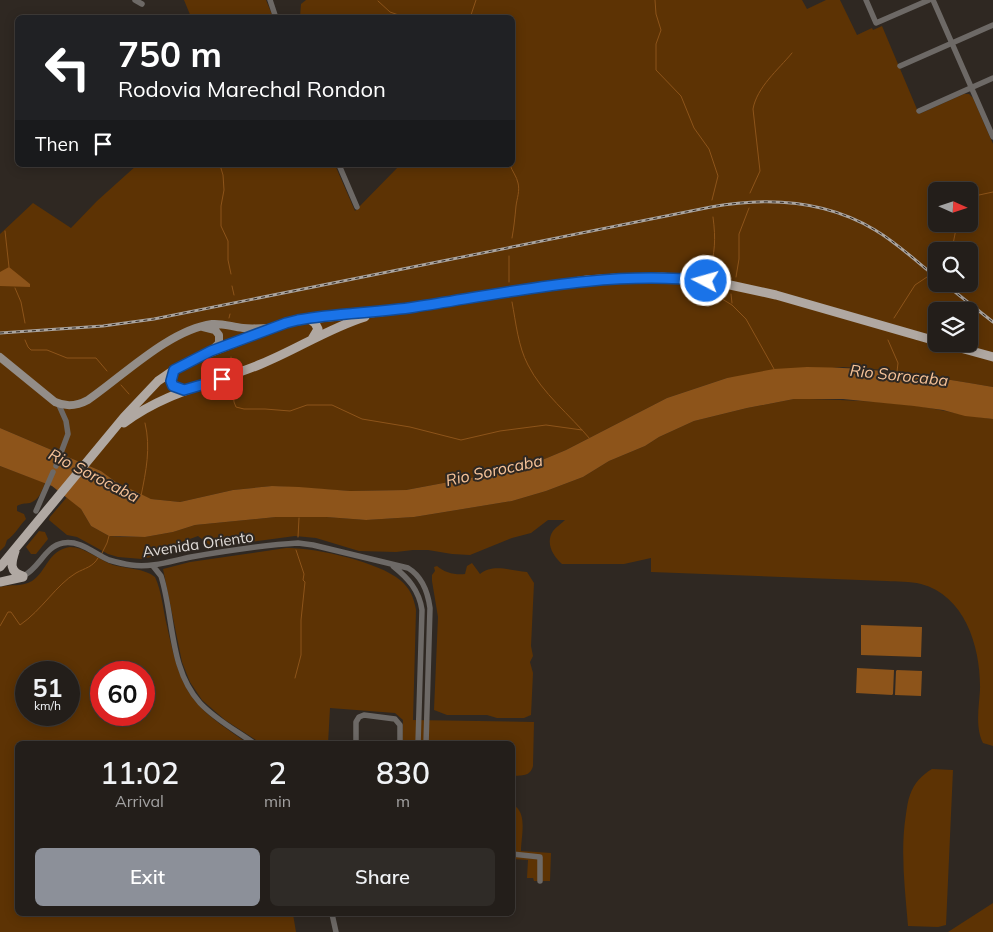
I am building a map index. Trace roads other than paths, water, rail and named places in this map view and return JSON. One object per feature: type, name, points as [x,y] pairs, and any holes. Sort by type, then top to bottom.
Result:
[{"type":"main road","points":[[0,566],[144,394],[158,381],[174,370],[211,351],[272,328],[308,318],[380,312],[587,280],[632,277],[677,278],[749,288],[928,339]]},
{"type":"main road","points":[[112,433],[142,410],[184,390],[222,379],[261,364],[347,323],[380,312]]},
{"type":"main road","points":[[308,318],[315,323],[318,329],[311,340]]},
{"type":"main road","points":[[0,357],[58,403],[71,405],[84,402],[153,351],[201,327],[218,324],[242,328],[272,328]]},
{"type":"main road","points":[[201,327],[215,330],[220,335],[219,343],[211,351]]},
{"type":"main road","points":[[975,352],[993,357]]},
{"type":"main road","points":[[174,370],[171,378],[172,384],[184,390]]},
{"type":"main road","points":[[16,548],[12,560],[12,568],[16,574],[23,576]]},
{"type":"main road","points":[[0,582],[23,576]]},
{"type":"street","points":[[135,0],[142,4]]},
{"type":"street","points":[[270,0],[275,15]]},
{"type":"street","points":[[866,0],[876,23],[929,0]]},
{"type":"street","points":[[933,0],[992,134]]},
{"type":"street","points":[[900,66],[993,25]]},
{"type":"street","points":[[919,111],[993,78]]},
{"type":"street","points":[[340,167],[357,206]]},
{"type":"street","points":[[36,511],[66,440],[67,427],[58,403]]},
{"type":"street","name":"Avenida Oriento","points":[[23,576],[30,572],[58,544],[74,542],[103,557],[126,564],[153,566],[197,556],[298,543],[408,568],[423,583],[429,599],[426,741]]},
{"type":"street","name":"Avenida Oriento","points":[[391,565],[412,584],[421,602],[418,741]]},
{"type":"street","points":[[153,566],[159,572],[163,582],[179,663],[190,689],[208,712],[251,741]]},
{"type":"street","points":[[356,741],[356,722],[359,717],[364,715],[395,719],[400,725],[400,741]]},
{"type":"street","points":[[515,854],[540,857],[540,881]]},
{"type":"street","points":[[332,916],[336,932]]},
{"type":"water","points":[[9,267],[30,284],[30,287],[0,286],[0,272]]},
{"type":"water","name":"Rio Sorocaba","points":[[831,367],[900,373],[993,387],[993,419],[965,416],[943,410],[914,406],[843,399],[794,399],[694,421],[659,437],[645,446],[609,461],[583,477],[512,501],[414,517],[366,520],[326,517],[276,517],[195,525],[173,532],[145,537],[109,536],[91,526],[81,509],[52,486],[0,466],[0,428],[101,471],[116,482],[151,499],[180,502],[233,490],[272,486],[350,491],[406,490],[481,476],[535,463],[566,450],[667,398],[727,378],[774,369]]},
{"type":"water","points":[[861,625],[922,627],[921,657],[861,655]]},
{"type":"water","points":[[857,668],[894,670],[893,694],[856,693]]},
{"type":"water","points":[[897,670],[922,671],[921,696],[895,695]]},
{"type":"waterway","points":[[471,15],[476,0]]},
{"type":"waterway","points":[[655,0],[656,14],[661,30],[656,44],[656,70],[681,96],[694,128],[709,149],[718,176],[712,200]]},
{"type":"waterway","points":[[378,1],[390,12],[398,15]]},
{"type":"waterway","points":[[750,193],[760,171],[753,109],[755,101],[763,86],[792,53]]},
{"type":"waterway","points":[[221,167],[224,190],[221,206],[221,226],[228,241],[228,260],[231,274]]},
{"type":"waterway","points":[[511,167],[519,189],[512,238]]},
{"type":"waterway","points":[[978,196],[993,192]]},
{"type":"waterway","points":[[736,277],[739,259],[739,234],[749,208]]},
{"type":"waterway","points":[[709,274],[714,246],[713,217]]},
{"type":"waterway","points":[[5,231],[9,267]]},
{"type":"waterway","points":[[953,242],[955,232]]},
{"type":"waterway","points":[[509,256],[509,282]]},
{"type":"waterway","points":[[894,318],[915,285],[928,276]]},
{"type":"waterway","points":[[232,286],[234,295]]},
{"type":"waterway","points":[[15,288],[21,302],[25,323]]},
{"type":"waterway","points":[[713,291],[714,294],[732,305],[746,319],[774,369]]},
{"type":"waterway","points":[[731,294],[732,303]]},
{"type":"waterway","points":[[512,302],[520,342],[528,365],[548,394],[590,439]]},
{"type":"waterway","points":[[229,318],[230,314]]},
{"type":"waterway","points":[[25,340],[31,350],[47,350],[67,358],[96,358],[107,371]]},
{"type":"waterway","name":"Rio Sorocaba","points":[[888,340],[898,363],[897,372]]},
{"type":"waterway","points":[[231,357],[231,365]]},
{"type":"waterway","points":[[121,385],[129,394]]},
{"type":"waterway","points":[[233,390],[236,407],[244,409],[290,411],[307,405],[332,405],[362,419],[410,427],[461,440],[500,431],[546,425],[582,430]]},
{"type":"waterway","name":"Rio Sorocaba","points":[[141,496],[148,450],[145,423]]},
{"type":"waterway","points":[[298,537],[299,518]]},
{"type":"waterway","points":[[101,555],[109,536]]},
{"type":"waterway","points":[[295,678],[301,655],[301,620],[305,582],[296,550]]},
{"type":"waterway","points":[[0,626],[8,612],[11,612],[20,625],[69,578],[91,565],[98,558]]},
{"type":"railway","points":[[0,333],[103,326],[154,319],[711,207],[753,202],[795,204],[836,212],[875,230],[928,270]]},
{"type":"railway","points":[[955,292],[993,322]]}]
